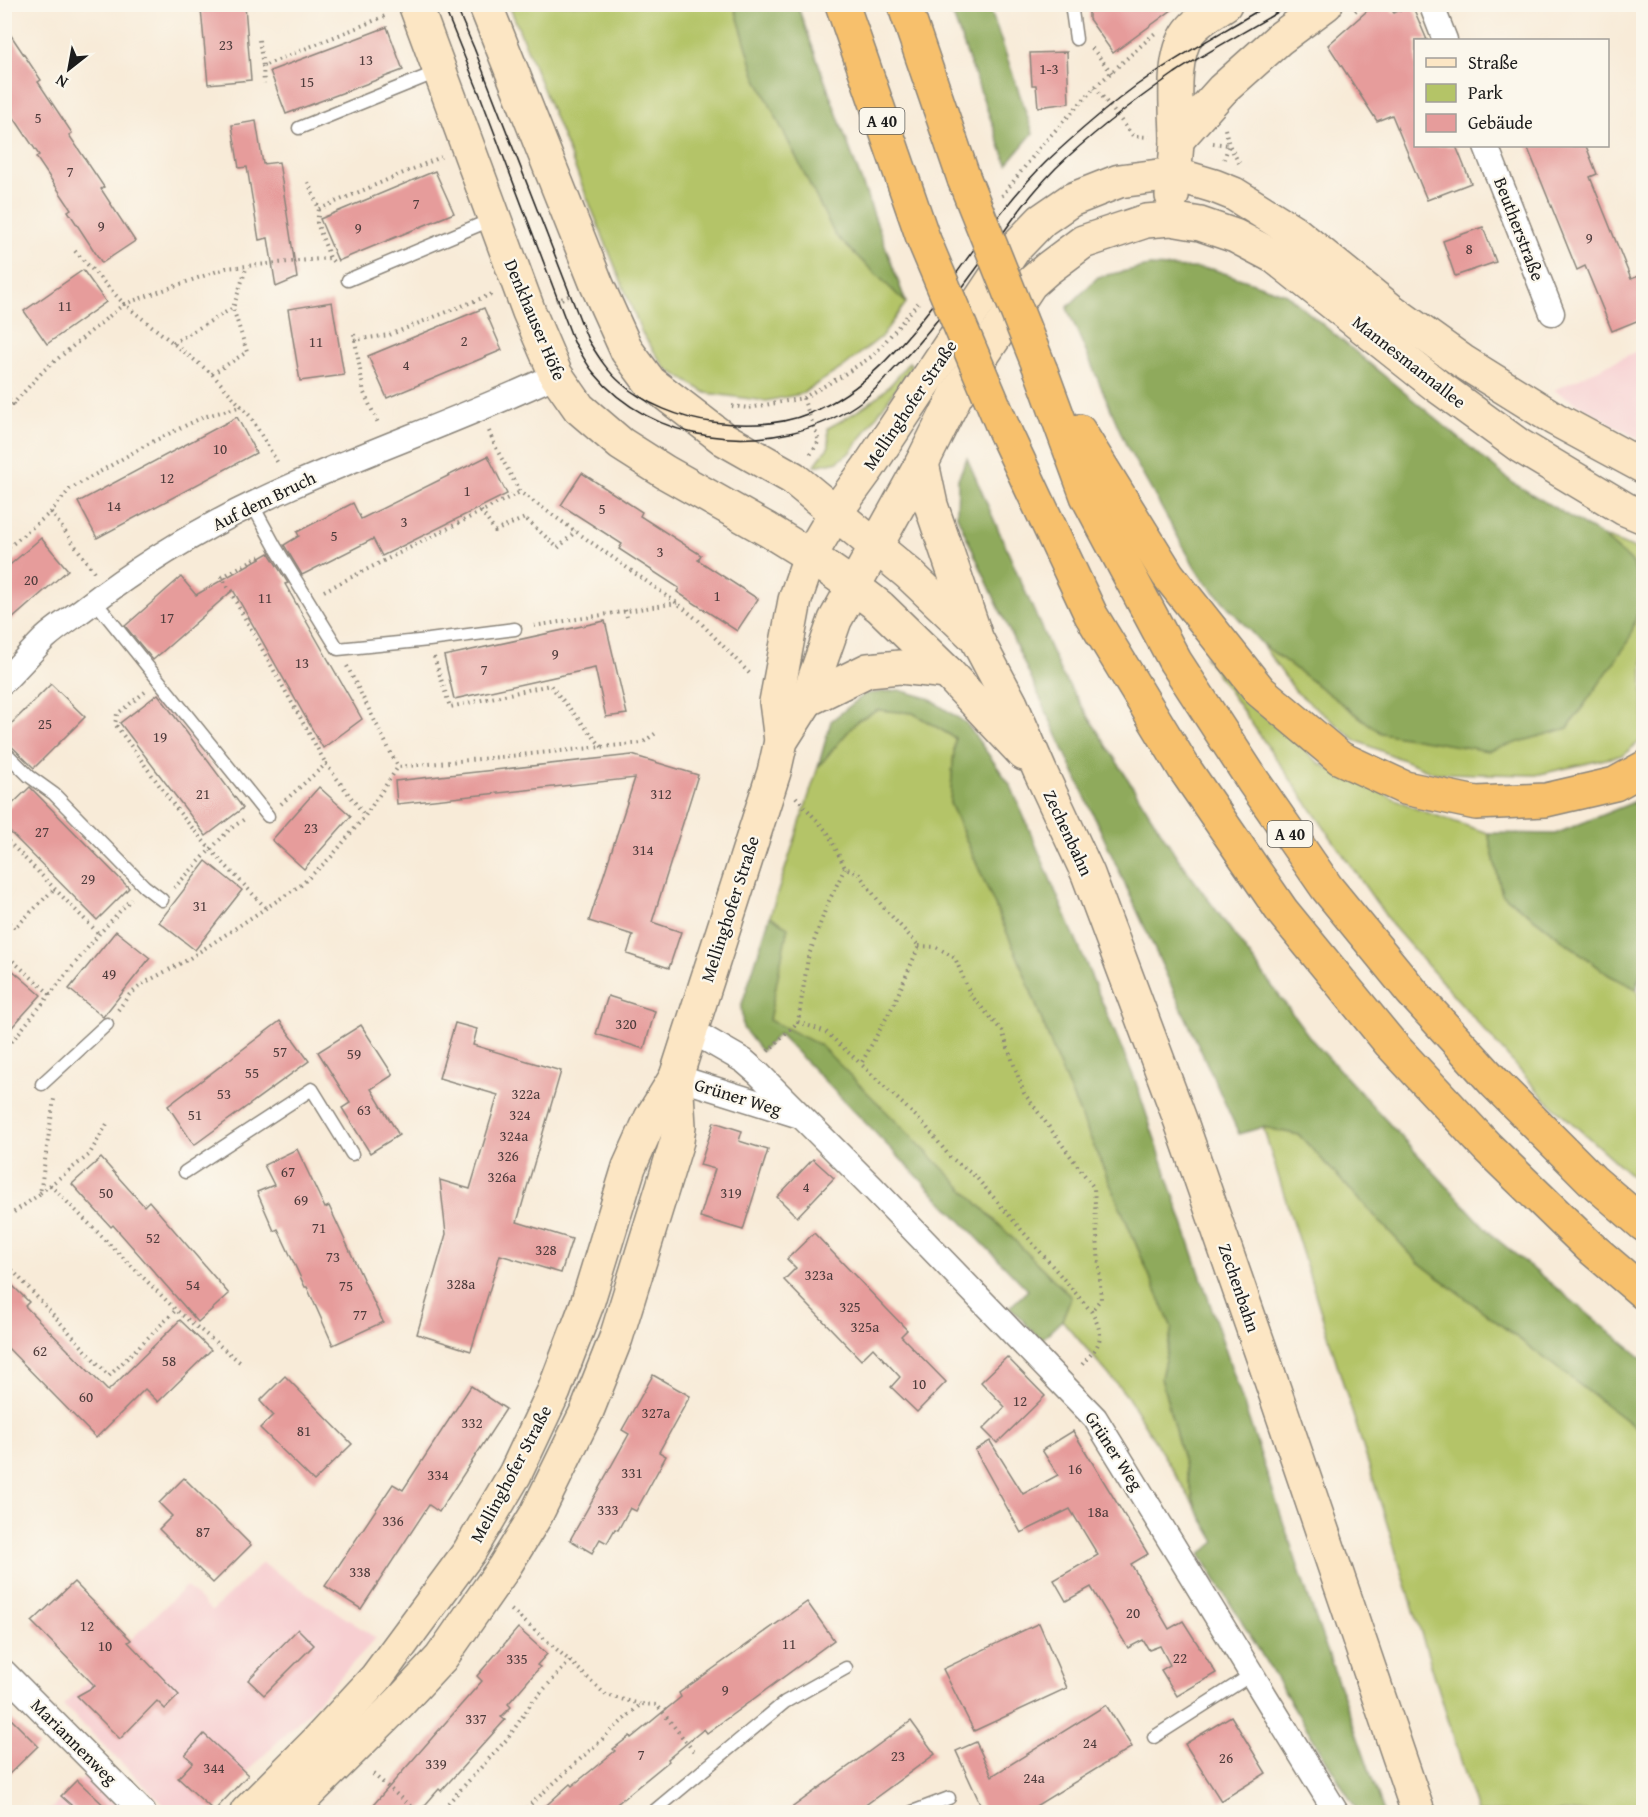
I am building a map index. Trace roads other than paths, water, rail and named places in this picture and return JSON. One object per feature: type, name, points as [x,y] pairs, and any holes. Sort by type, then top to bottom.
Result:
[{"type":"highway","name":"A 40","points":[[842,4],[923,238],[1005,432],[1091,615],[1184,768],[1282,911],[1390,1043],[1487,1147],[1590,1247],[1644,1293]]},
{"type":"highway","name":"A 40","points":[[904,4],[964,179],[1041,370],[1087,496],[1175,661],[1253,781],[1327,888],[1412,992],[1487,1074],[1592,1180],[1644,1225]]},
{"type":"highway","points":[[1041,370],[1168,576],[1260,691],[1340,758],[1405,788],[1476,803],[1546,800],[1615,784],[1644,768]]},
{"type":"main road","points":[[485,4],[597,285],[627,351],[650,382],[699,421],[793,478],[836,513]]},
{"type":"main road","points":[[1171,219],[1177,140],[1175,121],[1177,72],[1182,45],[1189,32],[1226,4]]},
{"type":"main road","points":[[1177,140],[1222,90],[1280,39],[1326,4]]},
{"type":"main road","name":"Denkhauser Höfe","points":[[404,9],[438,71],[524,298],[556,375],[579,408],[621,444],[810,556]]},
{"type":"main road","points":[[1177,72],[1222,90]]},
{"type":"main road","name":"Mannesmannallee","points":[[1174,174],[1233,194],[1293,231],[1392,311],[1462,361],[1555,419],[1644,467]]},
{"type":"main road","name":"Mellinghofer Straße","points":[[792,701],[795,600],[810,556],[836,513],[1014,249],[1042,220],[1071,200],[1119,181],[1174,174]]},
{"type":"main road","name":"Mannesmannallee","points":[[1171,219],[1200,224],[1235,236],[1275,257],[1436,385],[1520,446],[1625,509],[1644,517]]},
{"type":"main road","name":"Mellinghofer Straße","points":[[247,1812],[376,1678],[470,1552],[515,1474],[554,1391],[587,1304],[629,1167],[651,1118],[676,1077],[774,772],[792,701],[922,463],[956,395],[1030,284],[1047,269],[1083,242],[1146,221],[1171,219]]},
{"type":"main road","points":[[922,463],[931,505],[976,638]]},
{"type":"main road","name":"Zechenbahn","points":[[836,513],[909,574],[976,638],[1011,704],[1088,874],[1181,1122],[1418,1812]]},
{"type":"main road","name":"Zechenbahn","points":[[810,556],[880,607],[947,672],[1040,771]]},
{"type":"main road","points":[[792,701],[868,670],[900,667],[947,672]]},
{"type":"main road","name":"Mellinghofer Straße","points":[[290,1812],[441,1658],[503,1569],[536,1515],[587,1411],[616,1338],[677,1141],[680,1126],[676,1077]]},
{"type":"street","points":[[1431,4],[1446,39]]},
{"type":"street","name":"Beutherstraße","points":[[1486,147],[1552,313]]},
{"type":"street","name":"Auf dem Bruch","points":[[4,681],[47,637],[100,595],[172,548],[252,504],[291,486],[514,395],[556,375]]},
{"type":"street","name":"Grüner Weg","points":[[692,1031],[744,1061],[759,1074],[872,1187],[1095,1418],[1336,1812]]},
{"type":"street","name":"Grüner Weg","points":[[676,1077],[799,1116]]},
{"type":"street","name":"Mariannenweg","points":[[4,1672],[143,1812]]},
{"type":"lane","points":[[1071,4],[1076,39]]},
{"type":"lane","points":[[300,128],[438,71]]},
{"type":"lane","points":[[348,280],[494,218]]},
{"type":"lane","points":[[252,504],[276,548],[338,649],[515,629]]},
{"type":"lane","points":[[100,595],[159,681],[265,812]]},
{"type":"lane","points":[[4,751],[29,776],[54,794],[144,886],[162,900]]},
{"type":"lane","points":[[42,1084],[107,1024]]},
{"type":"lane","points":[[186,1172],[312,1089],[352,1154]]},
{"type":"lane","points":[[653,1812],[785,1702],[846,1668]]},
{"type":"lane","points":[[1154,1737],[1251,1675]]},
{"type":"lane","points":[[912,1812],[949,1798]]},
{"type":"tram line","points":[[443,4],[574,342],[588,366],[618,397],[631,407],[661,423],[693,433],[729,438],[770,437],[810,428],[829,420],[863,400],[927,333],[1028,199],[1084,142],[1175,73],[1291,4]]},
{"type":"tram line","points":[[455,4],[588,340],[603,363],[630,390],[664,409],[700,420],[749,424],[774,423],[810,413],[830,404],[865,379],[910,334],[1003,211],[1047,161],[1091,121],[1137,85],[1269,4]]}]
